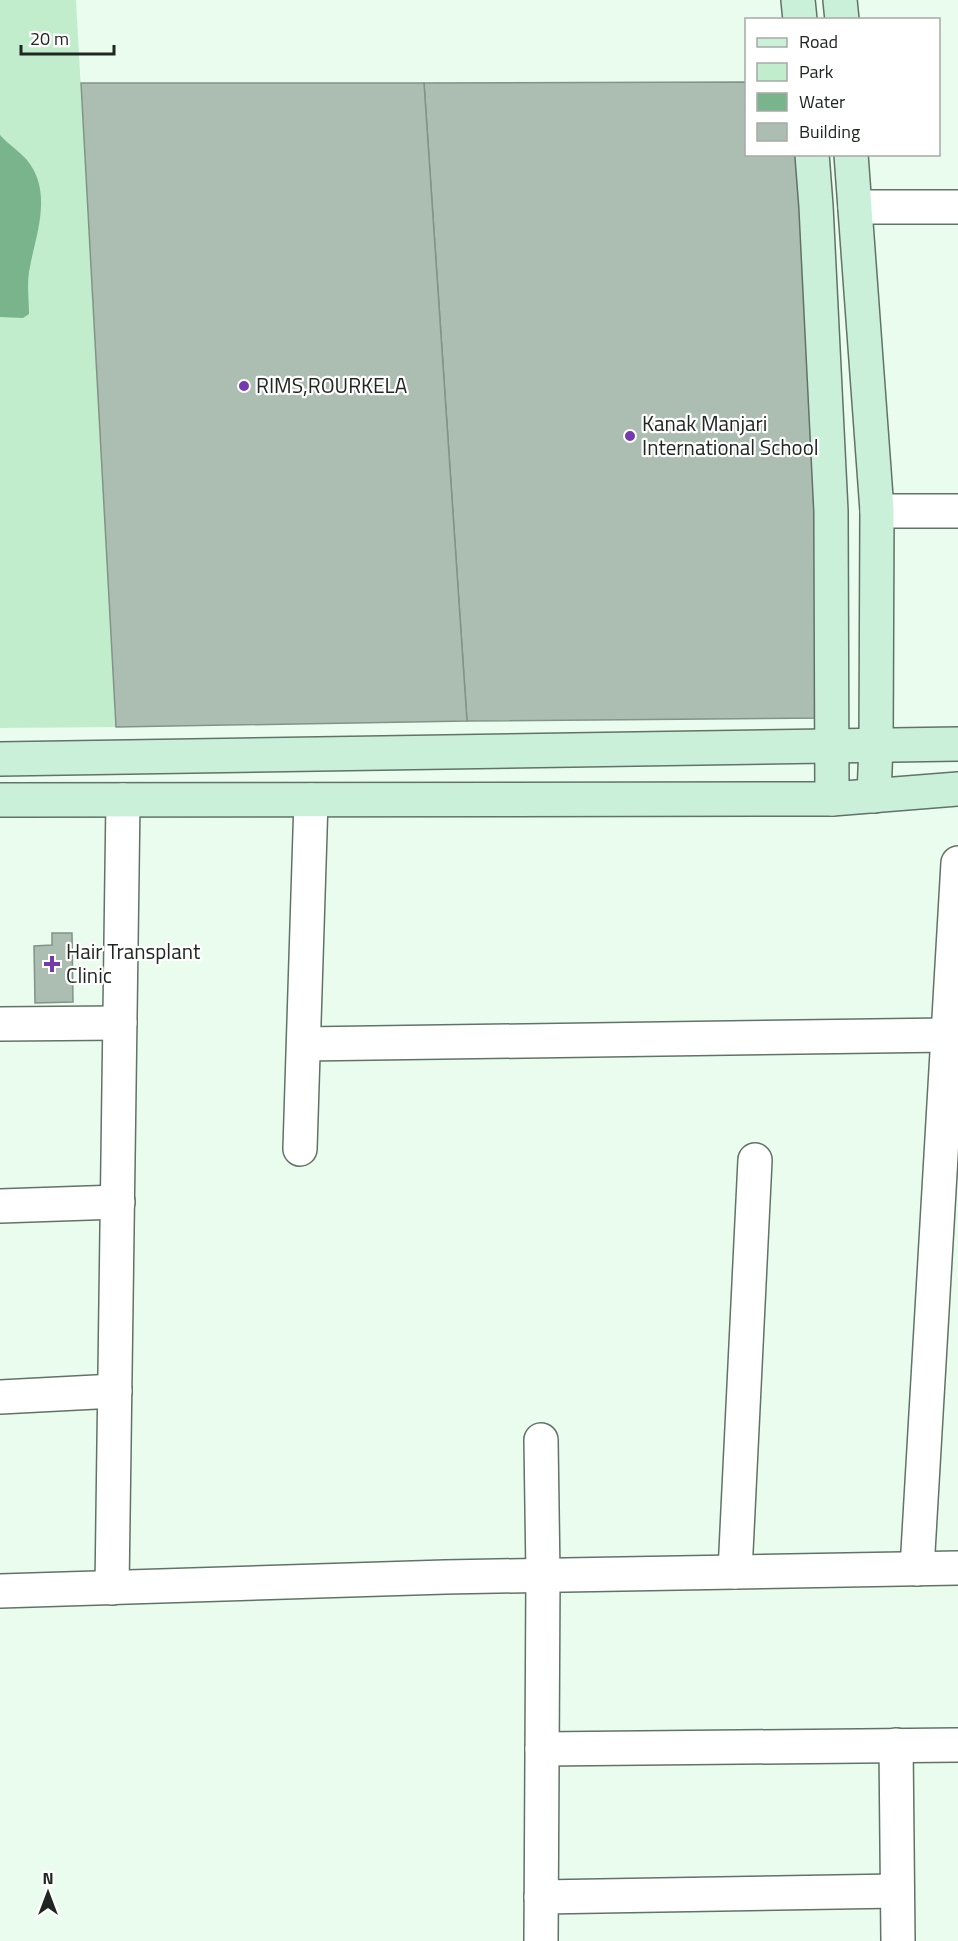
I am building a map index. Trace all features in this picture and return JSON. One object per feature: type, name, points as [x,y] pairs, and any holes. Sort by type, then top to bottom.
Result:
[{"type":"street","points":[[798,0],[800,18]]},
{"type":"street","points":[[840,0],[842,18]]},
{"type":"street","points":[[812,156],[831,511],[832,799]]},
{"type":"street","points":[[851,156],[877,511],[874,796]]},
{"type":"street","points":[[855,207],[958,207]]},
{"type":"street","points":[[822,339],[864,339]]},
{"type":"street","points":[[877,511],[958,511]]},
{"type":"street","points":[[0,759],[958,744]]},
{"type":"street","points":[[0,800],[832,799],[958,789]]},
{"type":"street","points":[[112,1588],[123,800]]},
{"type":"street","points":[[300,1149],[311,800]]},
{"type":"street","points":[[916,1569],[958,863]]},
{"type":"street","points":[[0,1023],[120,1023]]},
{"type":"street","points":[[303,1044],[948,1035]]},
{"type":"street","points":[[735,1572],[755,1160]]},
{"type":"street","points":[[0,1206],[118,1202]]},
{"type":"street","points":[[0,1397],[115,1391]]},
{"type":"street","points":[[541,1941],[542,1440]]},
{"type":"street","points":[[0,1591],[543,1575],[958,1568]]},
{"type":"street","points":[[542,1749],[958,1744]]},
{"type":"street","points":[[896,1745],[897,1941]]},
{"type":"street","points":[[542,1897],[897,1891]]},
{"type":"green space","points":[[0,0],[76,0],[116,727],[0,728]]},
{"type":"water","points":[[0,135],[27,160],[40,186],[40,215],[28,277],[29,314],[23,318],[0,317]]},
{"type":"building","name":"Kanak Manjari International School","points":[[745,82],[745,156],[797,156],[826,718],[467,721],[424,83]]},
{"type":"building","points":[[81,83],[424,83],[467,721],[116,727]]},
{"type":"building","points":[[52,933],[72,933],[73,1002],[35,1003],[34,946],[52,945]]},
{"type":"place","name":"RIMS,ROURKELA","points":[[244,386]]},
{"type":"place","name":"Kanak Manjari International School","points":[[630,436]]},
{"type":"place","name":"Hair Transplant Clinic","points":[[52,964]]}]
